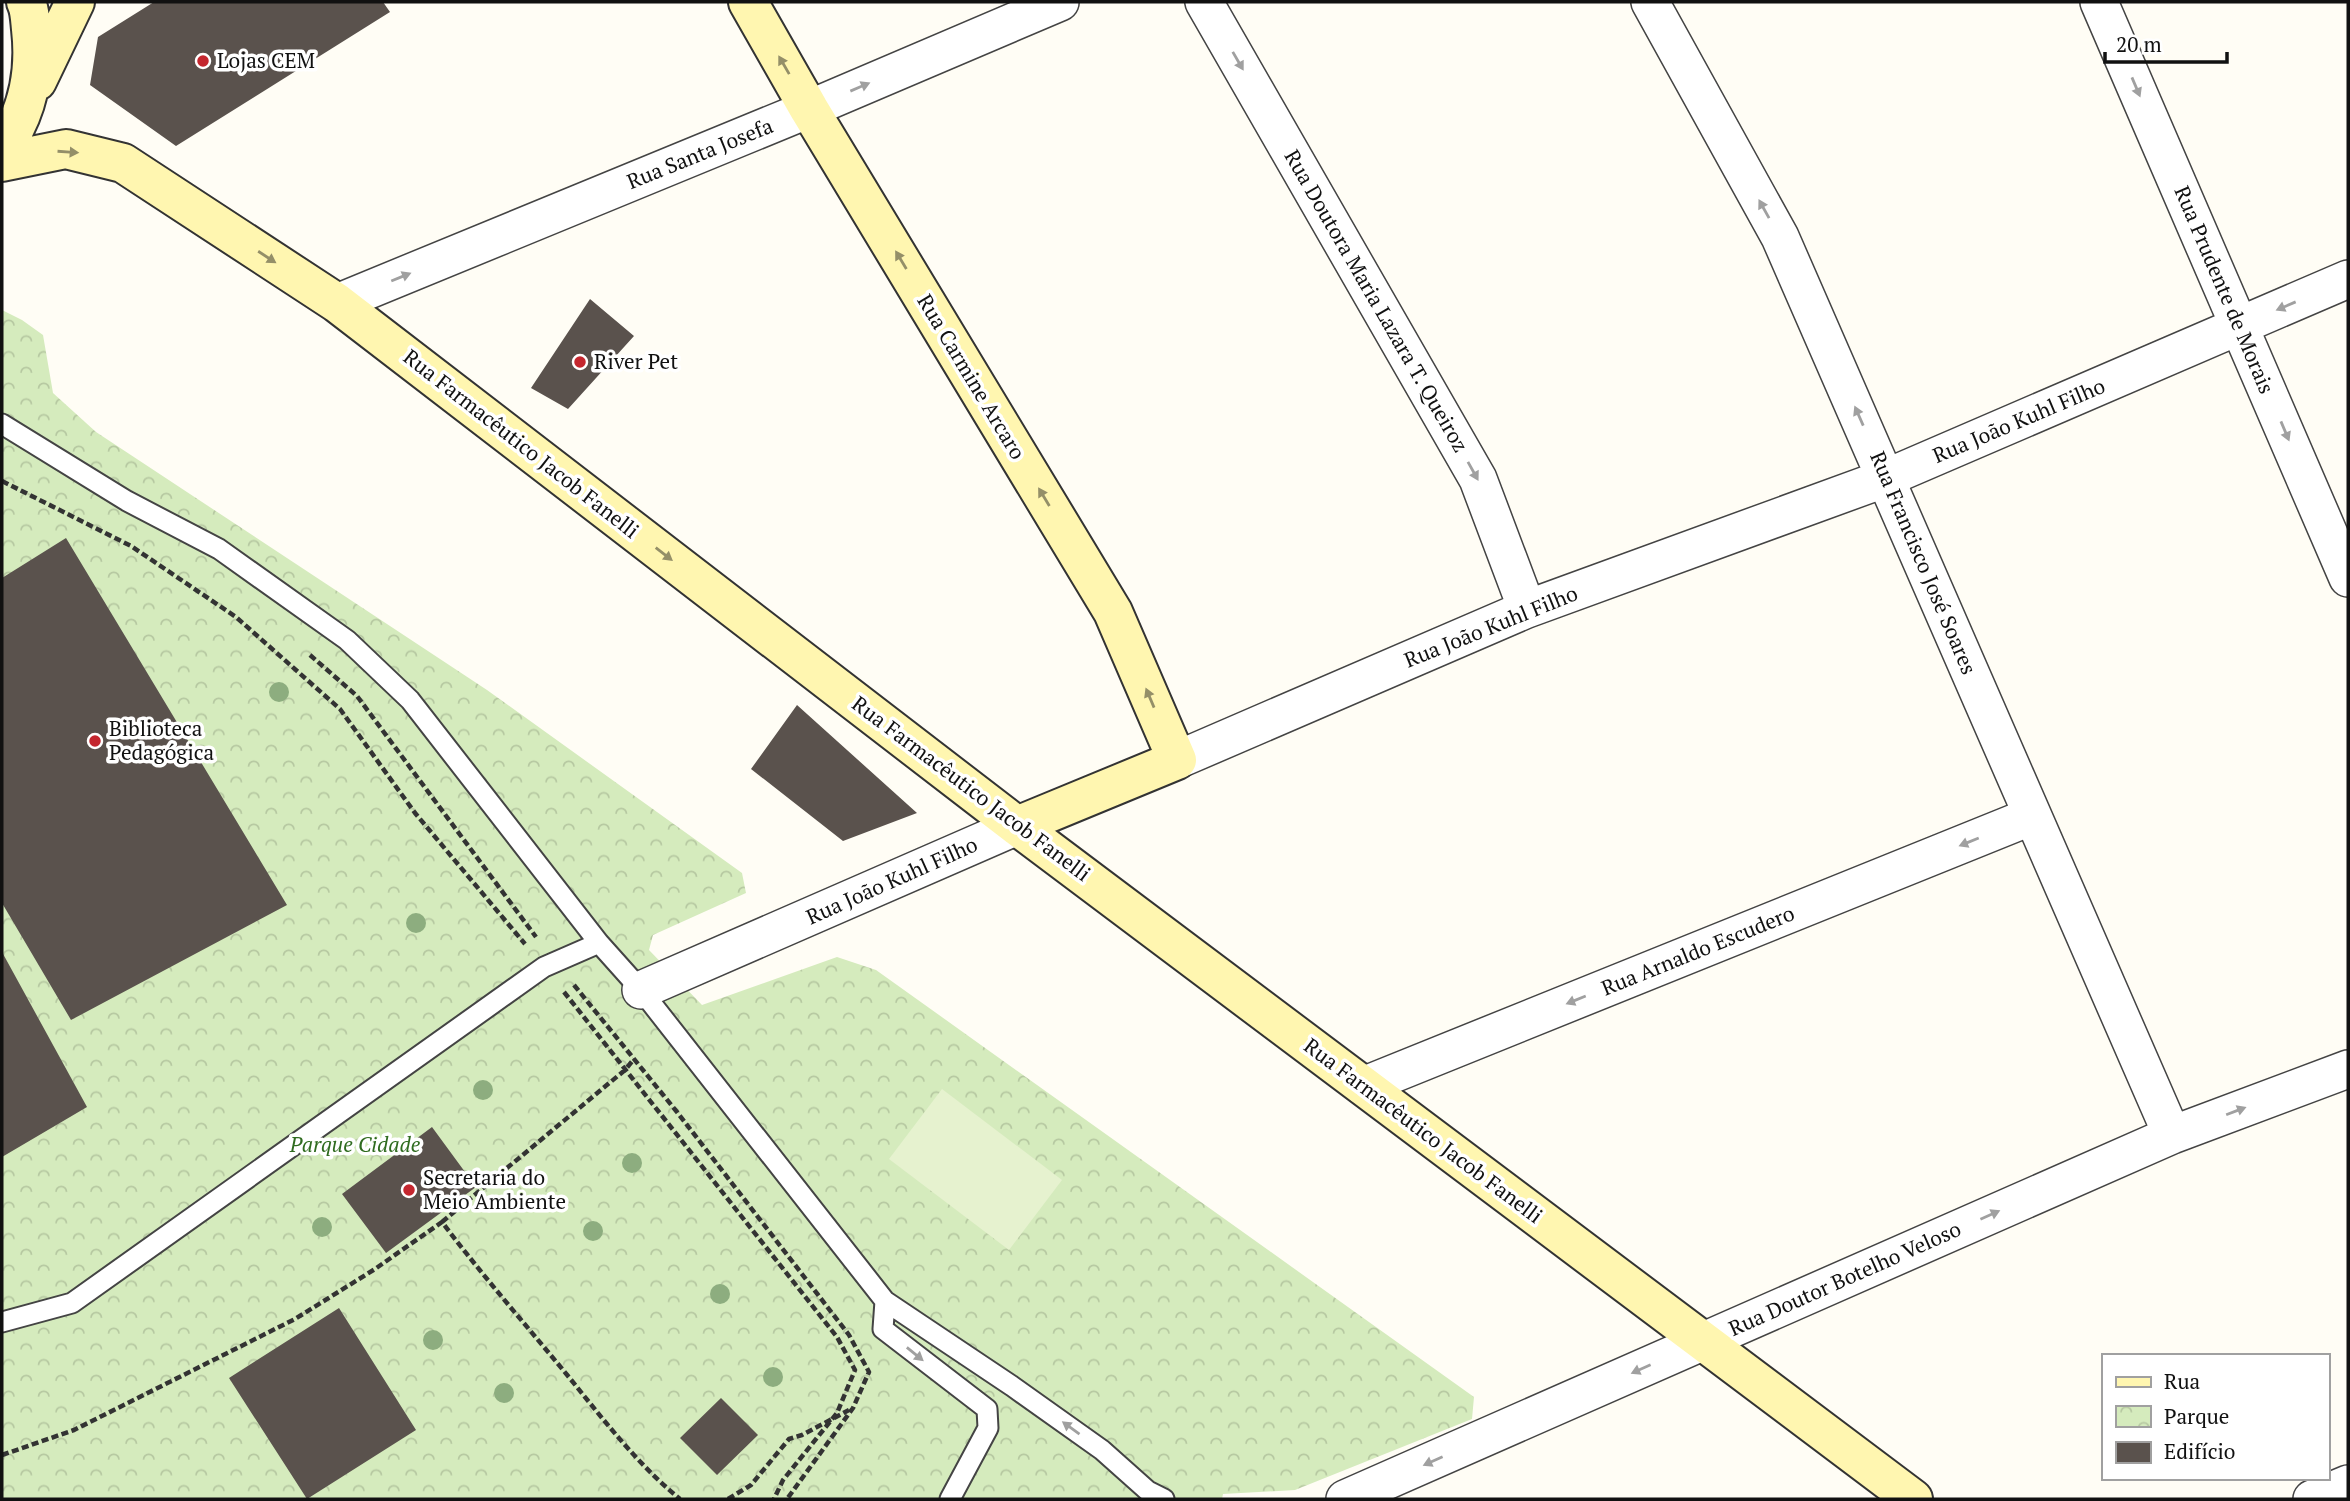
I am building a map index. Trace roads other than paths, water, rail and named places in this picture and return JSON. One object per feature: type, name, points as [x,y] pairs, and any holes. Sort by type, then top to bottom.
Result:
[{"type":"main road","points":[[26,2],[34,55],[26,105]]},
{"type":"main road","points":[[2,149],[11,136],[75,2]]},
{"type":"main road","name":"Rua Carmine Arcaro","points":[[748,2],[809,109],[1113,611],[1177,760]]},
{"type":"main road","name":"Rua Farmacêutico Jacob Fanelli","points":[[2,162],[66,149],[123,163],[338,303],[1017,825],[1913,1499]]},
{"type":"main road","name":"Rua João Kuhl Filho","points":[[1017,825],[1177,760]]},
{"type":"street","name":"Rua Santa Josefa","points":[[338,303],[809,109],[1060,2]]},
{"type":"street","name":"Rua Doutora Maria Lazara T. Queiroz","points":[[1205,2],[1478,479],[1527,609]]},
{"type":"street","name":"Rua Francisco José Soares","points":[[1650,2],[1780,237],[2172,1135]]},
{"type":"street","name":"Rua Prudente de Morais","points":[[2099,2],[2348,578]]},
{"type":"street","name":"Rua João Kuhl Filho","points":[[1177,760],[1527,609],[1886,478],[2348,279]]},
{"type":"street","name":"Rua Arnaldo Escudero","points":[[1363,1086],[2032,816]]},
{"type":"street","name":"Rua João Kuhl Filho","points":[[640,990],[1017,825]]},
{"type":"street","name":"Rua Doutor Botelho Veloso","points":[[1345,1499],[2172,1135],[2348,1069]]},
{"type":"street","points":[[2312,1499],[2348,1484]]},
{"type":"lane","points":[[2,425],[127,501],[219,549],[347,640],[410,700],[599,943],[640,990],[885,1301],[1013,1386],[1102,1450],[1148,1491],[1164,1499]]},
{"type":"lane","points":[[2,1322],[72,1303],[550,964],[599,943]]},
{"type":"lane","points":[[885,1301],[883,1329],[987,1409],[988,1427],[950,1499]]},
{"type":"lane","points":[[1083,1460],[1102,1450]]},
{"type":"place","name":"Lojas CEM","points":[[203,61]]},
{"type":"place","name":"River Pet","points":[[580,362]]},
{"type":"place","name":"Biblioteca Pedagógica","points":[[95,741]]},
{"type":"place","name":"Secretaria do Meio Ambiente","points":[[409,1190]]},
{"type":"park label","name":"Parque Cidade","points":[[355,1145]]}]
